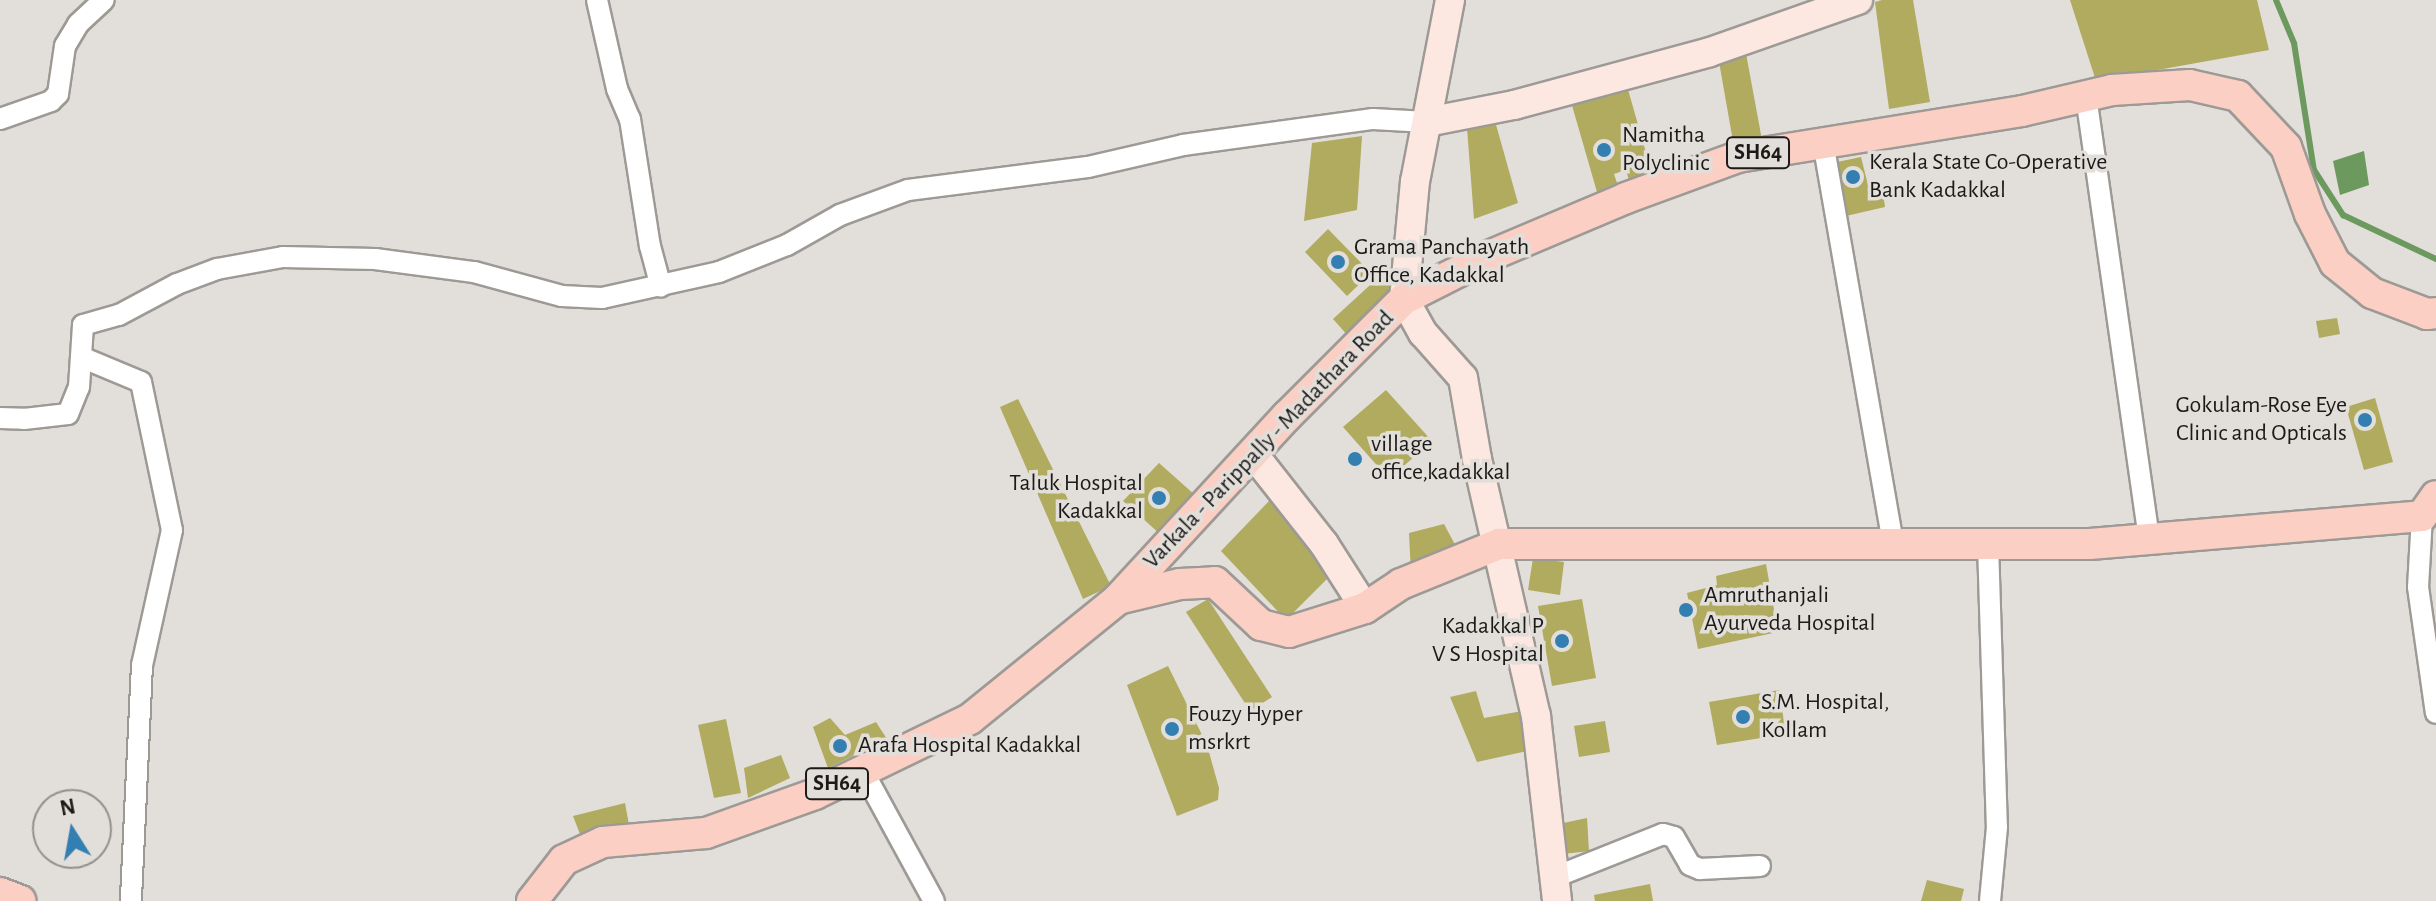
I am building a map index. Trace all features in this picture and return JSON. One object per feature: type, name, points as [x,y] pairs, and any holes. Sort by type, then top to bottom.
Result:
[{"type":"main road","name":"Varkala - Parippally - Madathara Road","points":[[532,901],[564,860],[603,842],[706,833],[815,794],[970,719],[1118,599],[1327,374],[1404,299],[1489,256],[1626,198],[1738,157],[2022,111],[2112,90],[2190,85],[2238,96],[2286,147],[2310,214],[2335,263],[2372,293],[2427,314],[2436,313]]},
{"type":"main road","points":[[1118,599],[1180,584],[1215,582],[1261,625],[1289,632],[1365,608],[1401,584],[1499,544],[2090,544],[2431,506]]},
{"type":"main road","points":[[0,893],[21,901]]},
{"type":"street","points":[[0,119],[51,101],[58,94],[65,46],[78,24],[104,0]]},
{"type":"street","points":[[597,0],[617,89],[630,119],[650,246],[661,287]]},
{"type":"street","points":[[1450,0],[1415,181],[1404,299],[1423,333],[1463,378],[1477,459],[1499,544],[1536,716],[1556,889],[1663,834],[1674,837],[1690,865],[1700,869],[1760,866]]},
{"type":"street","points":[[0,418],[24,419],[68,414],[79,387],[83,325],[119,315],[190,278],[283,257],[375,259],[458,270],[577,297],[602,298],[661,287],[743,263],[787,245],[840,215],[908,190],[1088,167],[1183,145],[1373,119],[1427,122],[1514,105],[1710,52],[1858,0]]},
{"type":"street","points":[[2086,96],[2149,539]]},
{"type":"street","points":[[1823,142],[1893,544]]},
{"type":"street","points":[[81,357],[141,382],[172,530],[142,665],[131,901]]},
{"type":"street","points":[[1254,455],[1324,544],[1365,608]]},
{"type":"street","points":[[2431,506],[2418,587],[2436,713]]},
{"type":"street","points":[[1988,544],[1997,827],[1990,901]]},
{"type":"street","points":[[863,771],[934,901]]},
{"type":"shaded area","points":[[2364,151],[2369,185],[2340,195],[2333,161]]},
{"type":"building","points":[[1913,0],[1930,102],[1889,109],[1875,2]]},
{"type":"building","points":[[2070,0],[2257,0],[2269,50],[2096,81]]},
{"type":"building","points":[[1745,48],[1762,140],[1734,147],[1718,56]]},
{"type":"building","points":[[1627,86],[1653,177],[1630,184],[1626,170],[1614,174],[1618,186],[1597,192],[1571,102]]},
{"type":"building","points":[[1495,121],[1518,203],[1474,219],[1467,128]]},
{"type":"building","points":[[1362,136],[1357,210],[1304,221],[1312,143]]},
{"type":"building","name":"Kerala State Co-Operative Bank Kadakkal","points":[[1861,157],[1870,193],[1883,193],[1885,207],[1846,216],[1837,162]]},
{"type":"building","name":"Grama Panchayath Office, Kadakkal","points":[[1328,229],[1371,273],[1347,296],[1305,252]]},
{"type":"building","points":[[1381,275],[1399,294],[1350,338],[1333,319]]},
{"type":"building","points":[[2337,318],[2340,334],[2319,338],[2316,321]]},
{"type":"building","points":[[1386,390],[1432,441],[1389,479],[1343,427]]},
{"type":"building","points":[[2375,398],[2393,462],[2364,470],[2346,407]]},
{"type":"building","points":[[1018,399],[1111,586],[1083,599],[1000,407]]},
{"type":"building","name":"Taluk Hospital Kadakkal","points":[[1159,463],[1195,495],[1160,534],[1123,501]]},
{"type":"building","points":[[1270,500],[1335,571],[1286,620],[1221,551]]},
{"type":"building","points":[[1444,524],[1459,552],[1411,574],[1409,533]]},
{"type":"building","points":[[1533,558],[1564,562],[1560,595],[1528,590]]},
{"type":"building","points":[[1766,564],[1778,632],[1698,649],[1687,593],[1717,585],[1716,576]]},
{"type":"building","points":[[1208,599],[1272,697],[1250,711],[1186,612]]},
{"type":"building","points":[[1582,599],[1596,678],[1552,686],[1538,606]]},
{"type":"building","name":"Fouzy Hyper msrkrt","points":[[1168,666],[1207,745],[1219,788],[1218,800],[1177,816],[1127,685]]},
{"type":"building","points":[[1779,690],[1786,734],[1717,745],[1709,702]]},
{"type":"building","points":[[1476,691],[1484,718],[1528,710],[1536,749],[1477,762],[1450,697]]},
{"type":"building","points":[[830,718],[845,735],[876,722],[887,739],[828,768],[813,727]]},
{"type":"building","points":[[726,719],[741,793],[714,798],[698,725]]},
{"type":"building","points":[[1605,721],[1610,752],[1579,757],[1574,726]]},
{"type":"building","points":[[781,755],[790,778],[748,798],[744,768]]},
{"type":"building","points":[[625,803],[629,825],[580,834],[573,816]]},
{"type":"building","points":[[1587,818],[1589,851],[1555,855],[1549,826]]},
{"type":"building","points":[[1927,880],[1964,889],[1961,901],[1921,901]]},
{"type":"building","points":[[1650,884],[1653,901],[1595,901],[1594,895]]},
{"type":"waterway","points":[[2276,0],[2294,43],[2314,170],[2343,215],[2436,259]]},
{"type":"place","name":"Namitha Polyclinic","points":[[1604,150]]},
{"type":"place","name":"Kerala State Co-Operative Bank Kadakkal","points":[[1853,177]]},
{"type":"place","name":"Grama Panchayath Office, Kadakkal","points":[[1338,262]]},
{"type":"place","name":"Gokulam-Rose Eye Clinic and Opticals","points":[[2365,420]]},
{"type":"place","name":"village office,kadakkal","points":[[1355,459]]},
{"type":"place","name":"Taluk Hospital Kadakkal","points":[[1159,498]]},
{"type":"place","name":"Amruthanjali Ayurveda Hospital","points":[[1686,610]]},
{"type":"place","name":"Kadakkal P V S Hospital","points":[[1562,641]]},
{"type":"place","name":"S.M. Hospital, Kollam","points":[[1743,717]]},
{"type":"place","name":"Fouzy Hyper msrkrt","points":[[1172,729]]},
{"type":"place","name":"Arafa Hospital Kadakkal","points":[[840,746]]}]
